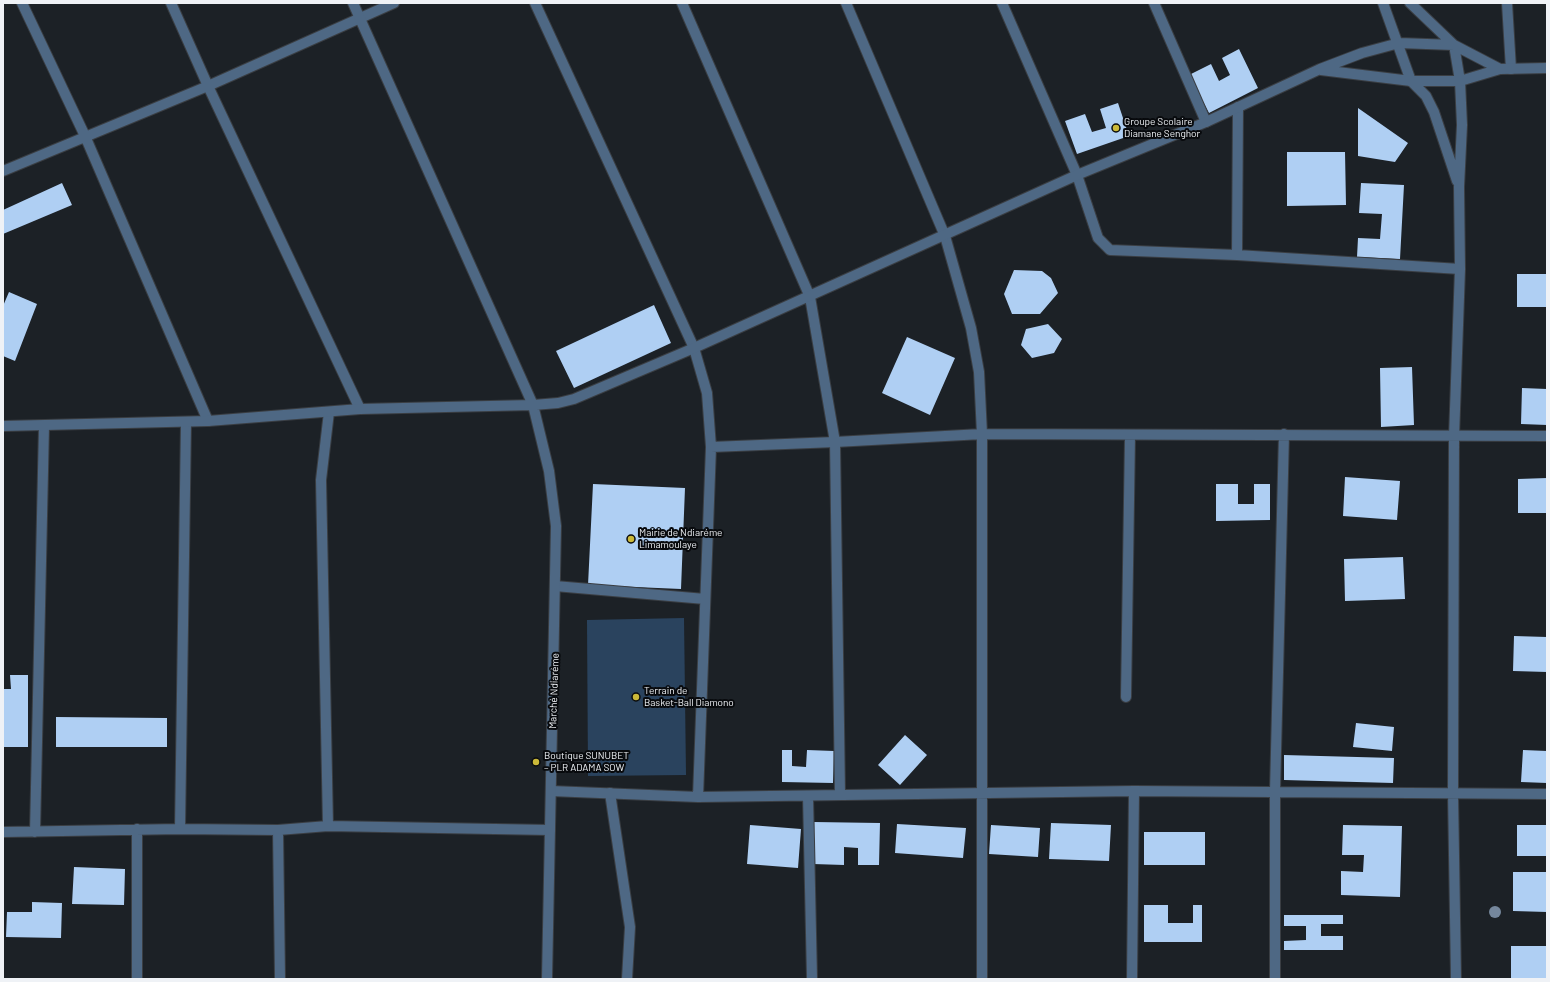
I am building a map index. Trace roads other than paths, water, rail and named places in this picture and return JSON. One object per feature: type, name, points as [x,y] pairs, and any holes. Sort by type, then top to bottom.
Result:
[{"type":"street","points":[[22,3],[85,136],[208,422]]},
{"type":"street","points":[[171,3],[208,86],[360,410]]},
{"type":"street","name":"Marché Ndiaréme","points":[[353,3],[533,405],[549,471],[556,519],[548,979]]},
{"type":"street","points":[[3,171],[208,86],[394,3]]},
{"type":"street","points":[[535,3],[694,348],[707,393],[711,447],[698,797]]},
{"type":"street","points":[[682,3],[810,297],[835,442],[840,795]]},
{"type":"street","points":[[846,3],[945,236],[971,328],[979,372],[982,434],[982,979]]},
{"type":"street","points":[[1002,3],[1077,175],[1098,238],[1110,250],[1237,255],[1460,269]]},
{"type":"street","points":[[1154,3],[1206,122]]},
{"type":"street","points":[[1383,3],[1399,43],[1411,81],[1426,96],[1434,112],[1459,187]]},
{"type":"street","points":[[1410,3],[1454,45],[1500,69]]},
{"type":"street","points":[[1507,3],[1511,69]]},
{"type":"street","points":[[3,426],[208,422],[360,410],[533,405],[558,403],[574,399],[810,297],[1077,175],[1206,122],[1320,70],[1362,53],[1399,43],[1454,45]]},
{"type":"street","points":[[1454,45],[1460,81],[1462,125],[1459,187],[1460,269],[1454,437],[1453,793],[1456,979]]},
{"type":"street","points":[[1320,70],[1411,81],[1460,81],[1500,69],[1547,68]]},
{"type":"street","points":[[1237,255],[1238,107]]},
{"type":"street","points":[[328,826],[321,480],[329,412]]},
{"type":"street","points":[[180,829],[186,422]]},
{"type":"street","points":[[35,832],[44,426]]},
{"type":"street","points":[[711,447],[982,434],[1284,434],[1454,437],[1547,436]]},
{"type":"street","points":[[1126,697],[1130,434]]},
{"type":"street","points":[[1275,979],[1275,791],[1284,434]]},
{"type":"street","points":[[555,586],[705,599]]},
{"type":"street","points":[[551,791],[698,797],[1134,791],[1547,794]]},
{"type":"street","points":[[1132,979],[1134,791]]},
{"type":"street","points":[[610,793],[630,927],[627,979]]},
{"type":"street","points":[[808,796],[812,979]]},
{"type":"street","points":[[3,832],[103,832],[180,829],[278,830],[328,826],[550,830]]},
{"type":"street","points":[[137,830],[137,979]]},
{"type":"street","points":[[278,830],[280,979]]},
{"type":"place","name":"Groupe Scolaire Diamane Senghor","points":[[1116,128]]},
{"type":"place","name":"Mairie de Ndiaréme Limamoulaye","points":[[631,539]]},
{"type":"place","name":"Terrain de Basket-Ball Diamono","points":[[636,697]]},
{"type":"place","name":"Boutique SUNUBET – PLR ADAMA SOW","points":[[536,762]]}]
